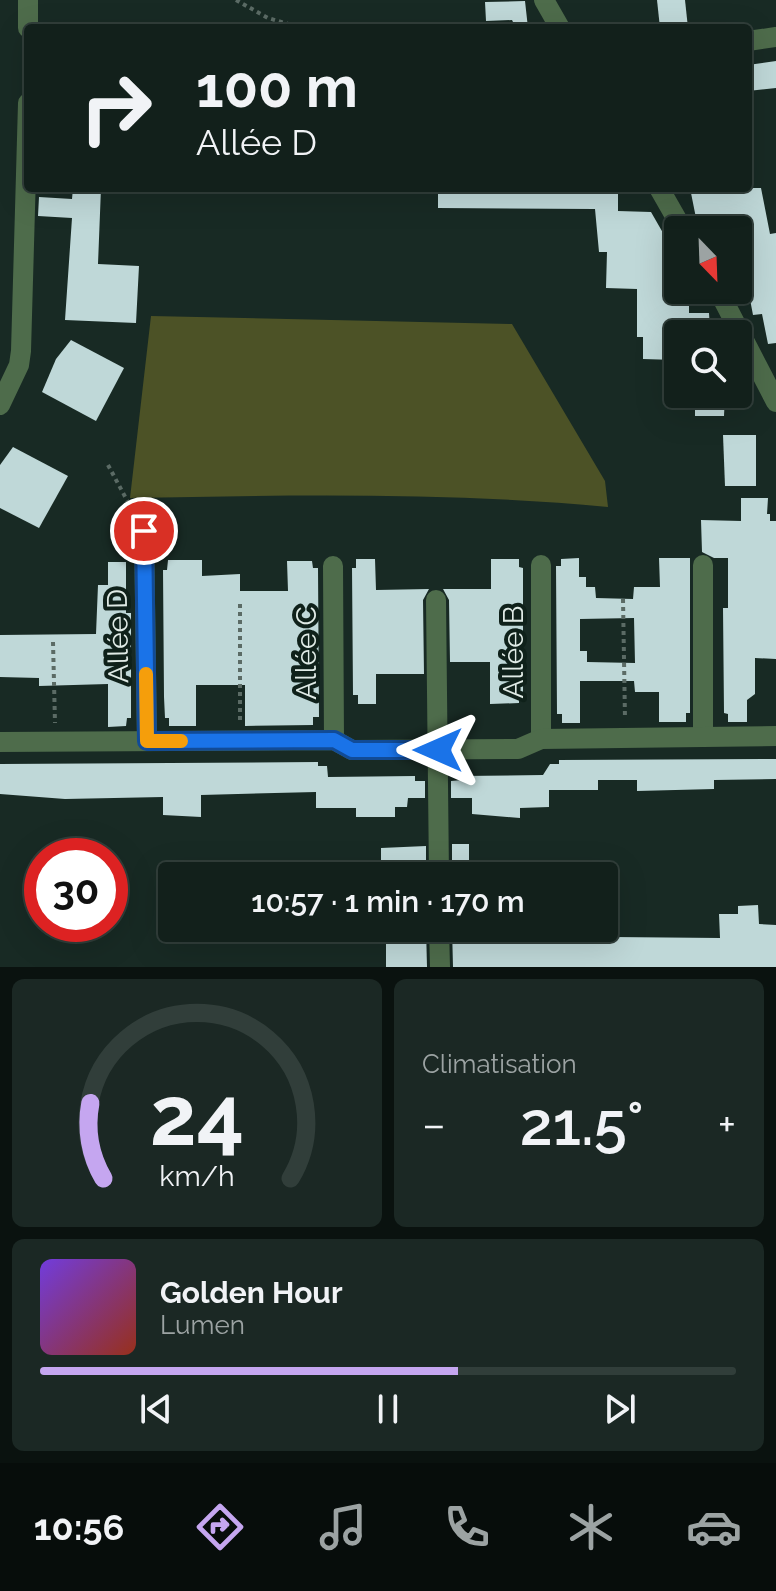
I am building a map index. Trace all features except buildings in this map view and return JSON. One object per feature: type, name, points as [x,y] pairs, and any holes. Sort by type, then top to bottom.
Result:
[{"type":"street","points":[[28,0],[28,24]]},
{"type":"street","points":[[544,0],[558,24]]},
{"type":"street","points":[[752,40],[776,37]]},
{"type":"street","points":[[0,405],[19,365],[21,351],[25,192]]},
{"type":"street","points":[[661,192],[675,216]]},
{"type":"street","points":[[725,304],[776,402]]},
{"type":"street","name":"Allée D","points":[[144,531],[147,741]]},
{"type":"street","name":"Allée B","points":[[541,565],[541,739]]},
{"type":"street","points":[[703,565],[703,737]]},
{"type":"street","name":"Allée C","points":[[333,566],[334,740]]},
{"type":"street","points":[[436,600],[439,862]]},
{"type":"street","points":[[0,742],[334,740],[352,750],[438,750],[518,749],[541,739],[776,736]]},
{"type":"street","points":[[439,942],[440,967]]},
{"type":"path","points":[[236,0],[268,18],[288,24]]},
{"type":"path","points":[[108,465],[144,531]]},
{"type":"path","points":[[623,599],[625,737]]},
{"type":"path","points":[[240,604],[241,740]]},
{"type":"path","points":[[53,642],[55,742]]},
{"type":"green space","points":[[151,316],[512,324],[605,481],[608,507],[430,497],[130,498]]},
{"type":"slow traffic","points":[[146,674],[147,741],[181,741]]},
{"type":"route","points":[[144,531],[147,741],[334,740],[352,750],[438,750]]}]
